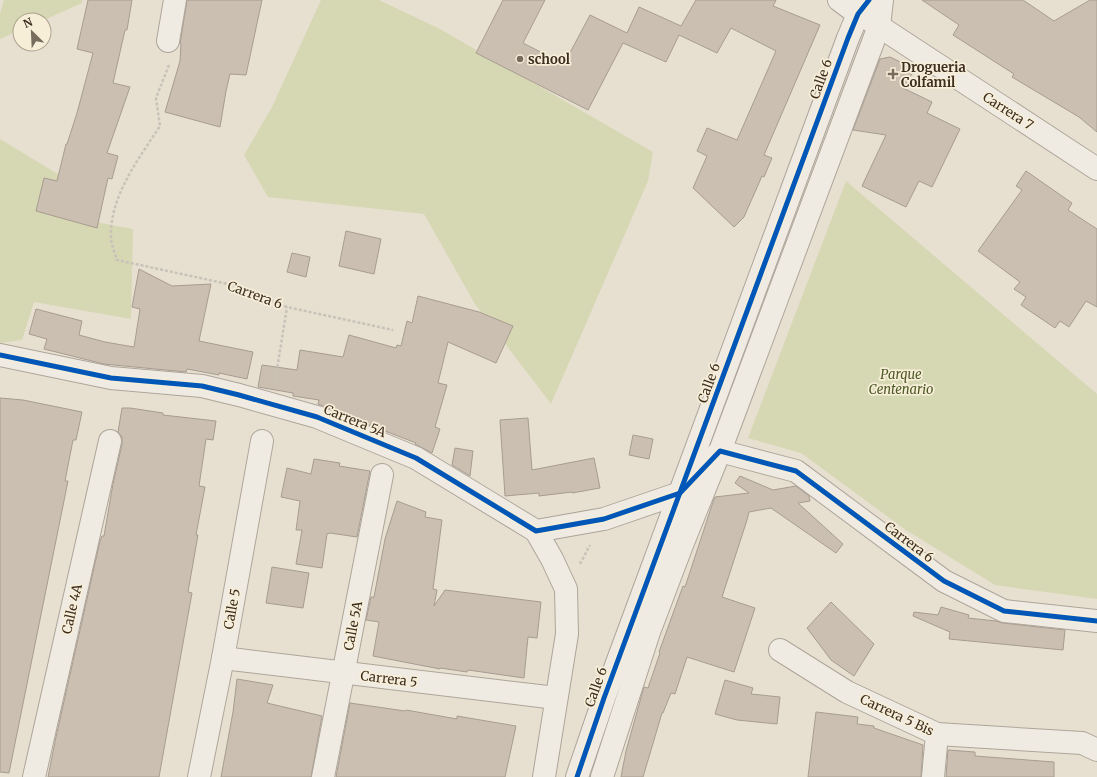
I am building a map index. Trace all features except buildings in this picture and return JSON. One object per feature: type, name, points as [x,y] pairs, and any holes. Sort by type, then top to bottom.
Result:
[{"type":"street","points":[[168,41],[175,0]]},
{"type":"street","name":"Carrera 7","points":[[839,0],[864,7],[879,26],[1097,169]]},
{"type":"street","points":[[602,777],[649,632],[720,451],[879,26],[882,0]]},
{"type":"street","name":"Calle 6","points":[[577,777],[598,713],[680,493],[864,7]]},
{"type":"street","name":"Carrera 5A","points":[[0,355],[111,378],[202,386],[317,417],[416,458],[536,531]]},
{"type":"street","name":"Calle 4A","points":[[34,777],[110,441]]},
{"type":"street","name":"Calle 5","points":[[199,777],[223,658],[262,441]]},
{"type":"street","points":[[544,777],[567,634],[566,589],[552,559],[536,531],[604,519],[680,493],[720,451]]},
{"type":"street","name":"Carrera 6","points":[[720,451],[796,471],[944,581],[1004,611],[1097,621]]},
{"type":"street","name":"Calle 5A","points":[[323,777],[382,475]]},
{"type":"street","name":"Carrera 5 Bis","points":[[780,650],[847,692],[937,734],[1082,743],[1097,750]]},
{"type":"street","name":"Carrera 5","points":[[223,658],[344,674],[556,698]]},
{"type":"street","points":[[933,777],[937,734]]},
{"type":"path","points":[[272,404],[287,307]]},
{"type":"path","points":[[566,589],[604,519]]},
{"type":"green space","points":[[4,0],[82,0],[82,3],[52,16],[52,12],[12,12],[12,34],[0,39],[0,14]]},
{"type":"green space","points":[[321,0],[379,0],[440,29],[653,152],[648,181],[551,404],[475,304],[424,214],[268,197],[244,155],[272,107]]},
{"type":"green space","points":[[0,139],[61,176],[36,211],[133,229],[131,319],[34,302],[22,340],[0,343]]},
{"type":"green space","name":"Parque Centenario","points":[[846,181],[1097,394],[1097,599],[995,585],[906,530],[801,453],[748,438]]},
{"type":"cycle path","points":[[577,777],[604,698],[848,38],[858,14],[869,0]]},
{"type":"cycle path","points":[[0,355],[111,378],[202,386],[317,417],[416,458],[536,531],[604,519],[680,493],[720,451],[796,471],[944,581],[1004,611],[1097,621]]},
{"type":"place","name":"school","points":[[520,59]]},
{"type":"place","name":"Drogueria Colfamil","points":[[893,74]]}]
